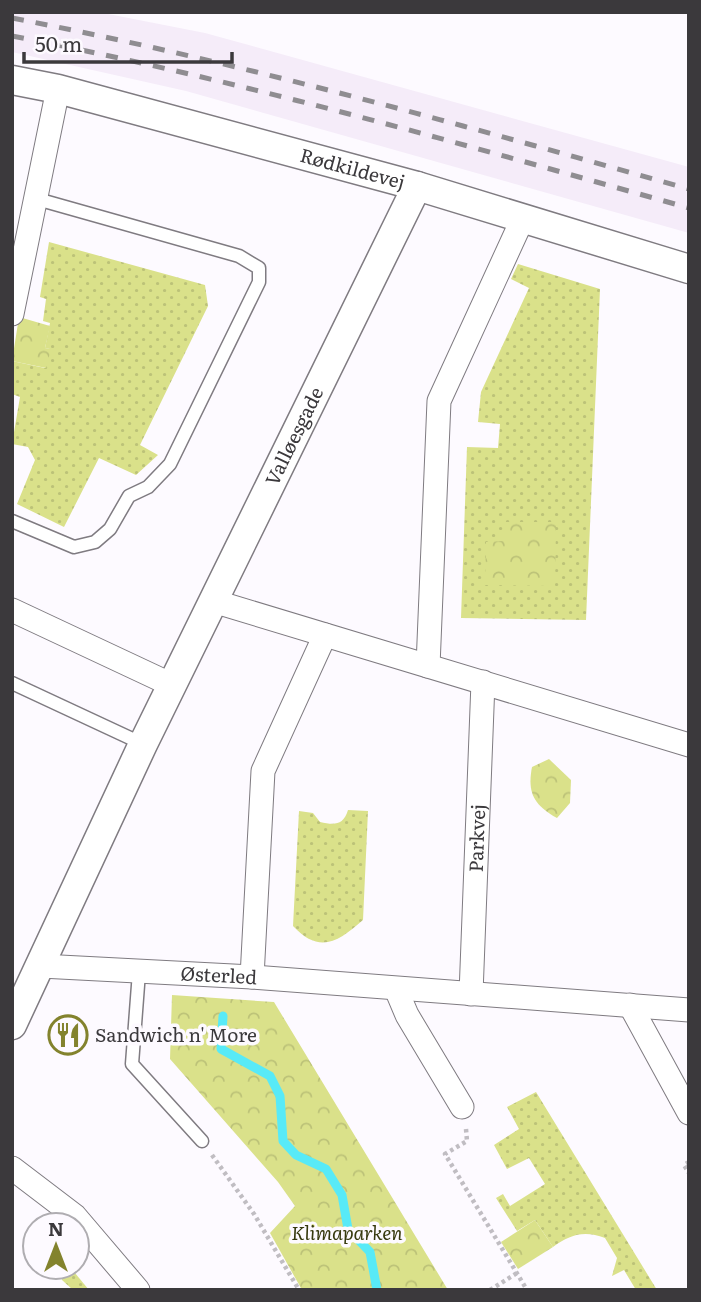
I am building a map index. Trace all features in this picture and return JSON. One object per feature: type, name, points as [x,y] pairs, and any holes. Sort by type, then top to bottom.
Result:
[{"type":"street","name":"Rødkildevej","points":[[12,80],[58,89],[417,186],[689,269]]},
{"type":"street","points":[[12,314],[58,89]]},
{"type":"street","name":"Valløesgade","points":[[12,1025],[143,744],[417,186]]},
{"type":"street","points":[[428,666],[439,401],[523,218]]},
{"type":"street","points":[[213,601],[689,745]]},
{"type":"street","points":[[12,610],[172,685]]},
{"type":"street","points":[[252,977],[263,771],[325,635]]},
{"type":"street","name":"Parkvej","points":[[471,994],[483,682]]},
{"type":"street","name":"Østerled","points":[[41,966],[252,977],[689,1010]]},
{"type":"street","points":[[396,989],[407,1016],[462,1107]]},
{"type":"street","points":[[630,1005],[689,1113]]},
{"type":"street","points":[[12,1168],[75,1216],[138,1290]]},
{"type":"lane","points":[[12,521],[74,547],[95,542],[110,529],[129,496],[148,487],[170,464],[260,282],[260,268],[239,256],[37,199]]},
{"type":"lane","points":[[12,683],[143,744]]},
{"type":"lane","points":[[139,972],[132,1064],[202,1141]]},
{"type":"path","points":[[462,1107],[467,1141],[445,1154],[527,1290]]},
{"type":"path","points":[[202,1141],[254,1214],[299,1290]]},
{"type":"path","points":[[689,1162],[684,1165],[689,1173]]},
{"type":"path","points":[[490,1290],[517,1273]]},
{"type":"shaded area","points":[[12,12],[98,12],[205,33],[689,167],[689,233],[186,91],[12,52]]},
{"type":"green space","points":[[49,242],[205,285],[208,306],[140,445],[158,455],[136,475],[99,458],[64,527],[17,504],[35,460],[28,447],[12,444],[20,397],[12,394],[12,361],[45,368],[50,349],[45,348],[50,323],[43,321],[46,299],[40,297]]},
{"type":"green space","points":[[518,264],[600,289],[586,620],[461,618],[467,447],[498,448],[500,424],[478,422],[481,392],[529,288],[511,279]]},
{"type":"green space","points":[[19,317],[50,326],[45,348],[51,349],[46,368],[12,361]]},
{"type":"green space","points":[[504,522],[556,522],[555,586],[485,585],[486,542],[503,541]]},
{"type":"green space","points":[[549,759],[571,780],[570,803],[557,818],[538,803],[531,784],[532,767]]},
{"type":"green space","points":[[348,810],[368,811],[363,920],[337,939],[329,942],[312,940],[293,926],[299,811],[313,813],[320,822],[334,824],[341,822]]},
{"type":"green space","name":"Klimaparken","points":[[172,995],[274,1002],[448,1290],[302,1290],[270,1233],[295,1206],[278,1182],[170,1059]]},
{"type":"green space","points":[[536,1092],[657,1290],[636,1290],[624,1270],[612,1276],[617,1258],[605,1238],[591,1234],[578,1235],[553,1247],[535,1220],[517,1231],[496,1198],[503,1194],[510,1206],[545,1184],[529,1158],[507,1169],[494,1145],[519,1129],[507,1107]]},
{"type":"green space","points":[[535,1220],[553,1247],[518,1269],[501,1242]]},
{"type":"green space","points":[[63,1281],[82,1281],[89,1290],[73,1290]]},
{"type":"waterway","points":[[223,1016],[221,1049],[270,1076],[280,1096],[283,1141],[296,1155],[326,1169],[342,1195],[348,1229],[370,1252],[377,1290]]},
{"type":"railway","points":[[12,18],[268,75],[689,189]]},
{"type":"railway","points":[[12,36],[268,93],[689,208]]},
{"type":"place","name":"Sandwich n' More","points":[[68,1035]]}]
